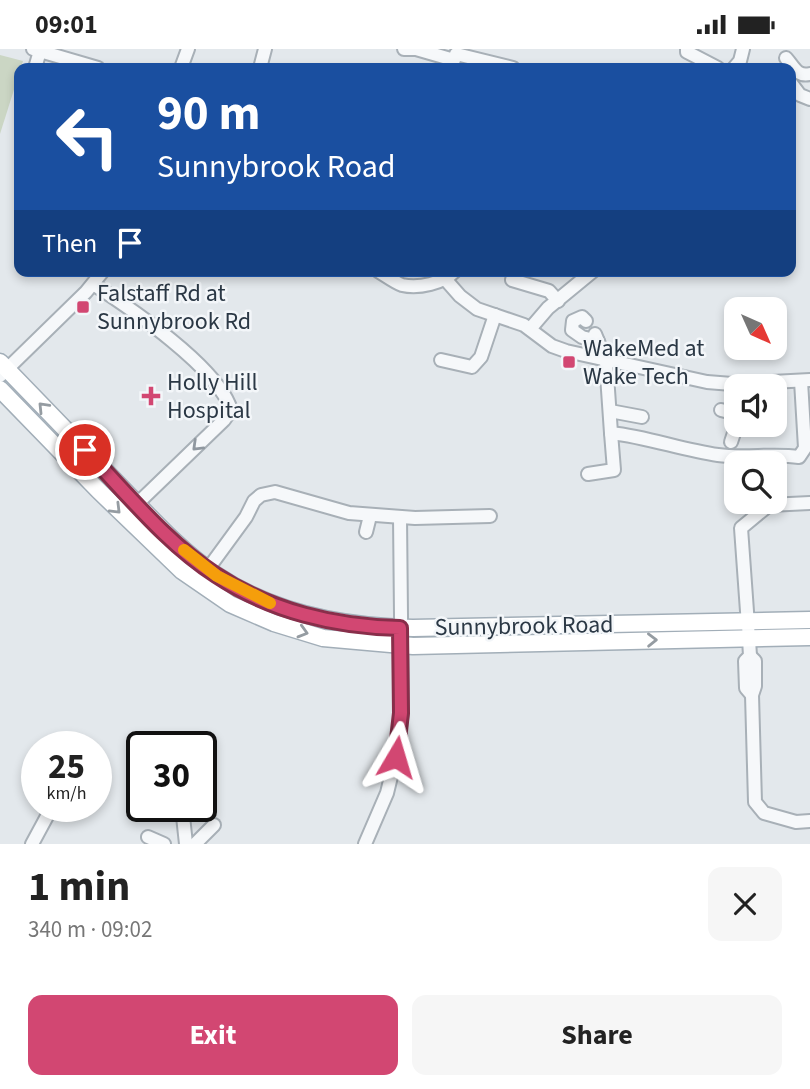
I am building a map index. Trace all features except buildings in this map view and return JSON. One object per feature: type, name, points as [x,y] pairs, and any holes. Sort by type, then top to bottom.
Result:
[{"type":"main road","name":"Sunnybrook Road","points":[[2,369],[175,542],[208,569],[251,594],[294,611],[353,625],[400,628],[810,620]]},
{"type":"main road","name":"Sunnybrook Road","points":[[0,390],[128,521],[203,587],[230,604],[274,623],[323,638],[399,646],[446,647],[810,637]]},
{"type":"main road","points":[[603,641],[607,633],[629,624]]},
{"type":"street","points":[[408,50],[416,49],[480,63]]},
{"type":"street","points":[[687,49],[687,53],[708,63]]},
{"type":"street","points":[[37,50],[81,63]]},
{"type":"street","points":[[2,369],[97,277]]},
{"type":"street","points":[[99,277],[181,349],[228,398],[231,410],[224,420],[137,504]]},
{"type":"street","points":[[389,277],[403,285],[422,285],[439,277]]},
{"type":"street","points":[[448,277],[460,296],[477,309],[524,325],[552,346],[606,361],[724,384]]},
{"type":"street","points":[[513,277],[512,280],[549,291],[558,300]]},
{"type":"street","points":[[530,329],[548,308],[586,277]]},
{"type":"street","points":[[442,361],[472,367],[481,357],[495,315]]},
{"type":"street","points":[[586,321],[582,317],[573,321],[572,330],[582,337],[597,337],[606,361],[614,470],[588,474]]},
{"type":"street","points":[[611,433],[632,435],[719,456],[799,457],[804,447],[806,381],[787,382]]},
{"type":"street","points":[[610,411],[642,417]]},
{"type":"street","points":[[731,442],[733,437]]},
{"type":"street","points":[[208,569],[252,520],[254,501],[261,495],[275,492],[330,509],[370,516],[490,516]]},
{"type":"street","points":[[810,503],[769,505],[741,528],[750,656],[745,661],[746,688],[752,695],[755,802],[764,813],[796,822],[810,821]]},
{"type":"street","points":[[366,532],[370,516]]},
{"type":"street","points":[[365,844],[387,793],[396,757],[401,713],[400,517]]},
{"type":"street","points":[[32,844],[44,822]]},
{"type":"street","points":[[184,822],[186,844]]},
{"type":"street","points":[[195,844],[214,825]]},
{"type":"street","points":[[148,837],[164,844]]},
{"type":"green space","points":[[0,55],[23,61],[14,63],[14,90],[0,134]]},
{"type":"slow traffic","points":[[184,550],[217,576],[270,603]]},
{"type":"place","name":"Falstaff Rd at Sunnybrook Rd","points":[[83,307]]},
{"type":"place","name":"WakeMed at Wake Tech","points":[[569,362]]},
{"type":"place","name":"Holly Hill Hospital","points":[[151,396]]},
{"type":"route","points":[[85,450],[175,542],[217,576],[271,603],[321,619],[379,628],[400,628],[401,713],[396,757]]}]
